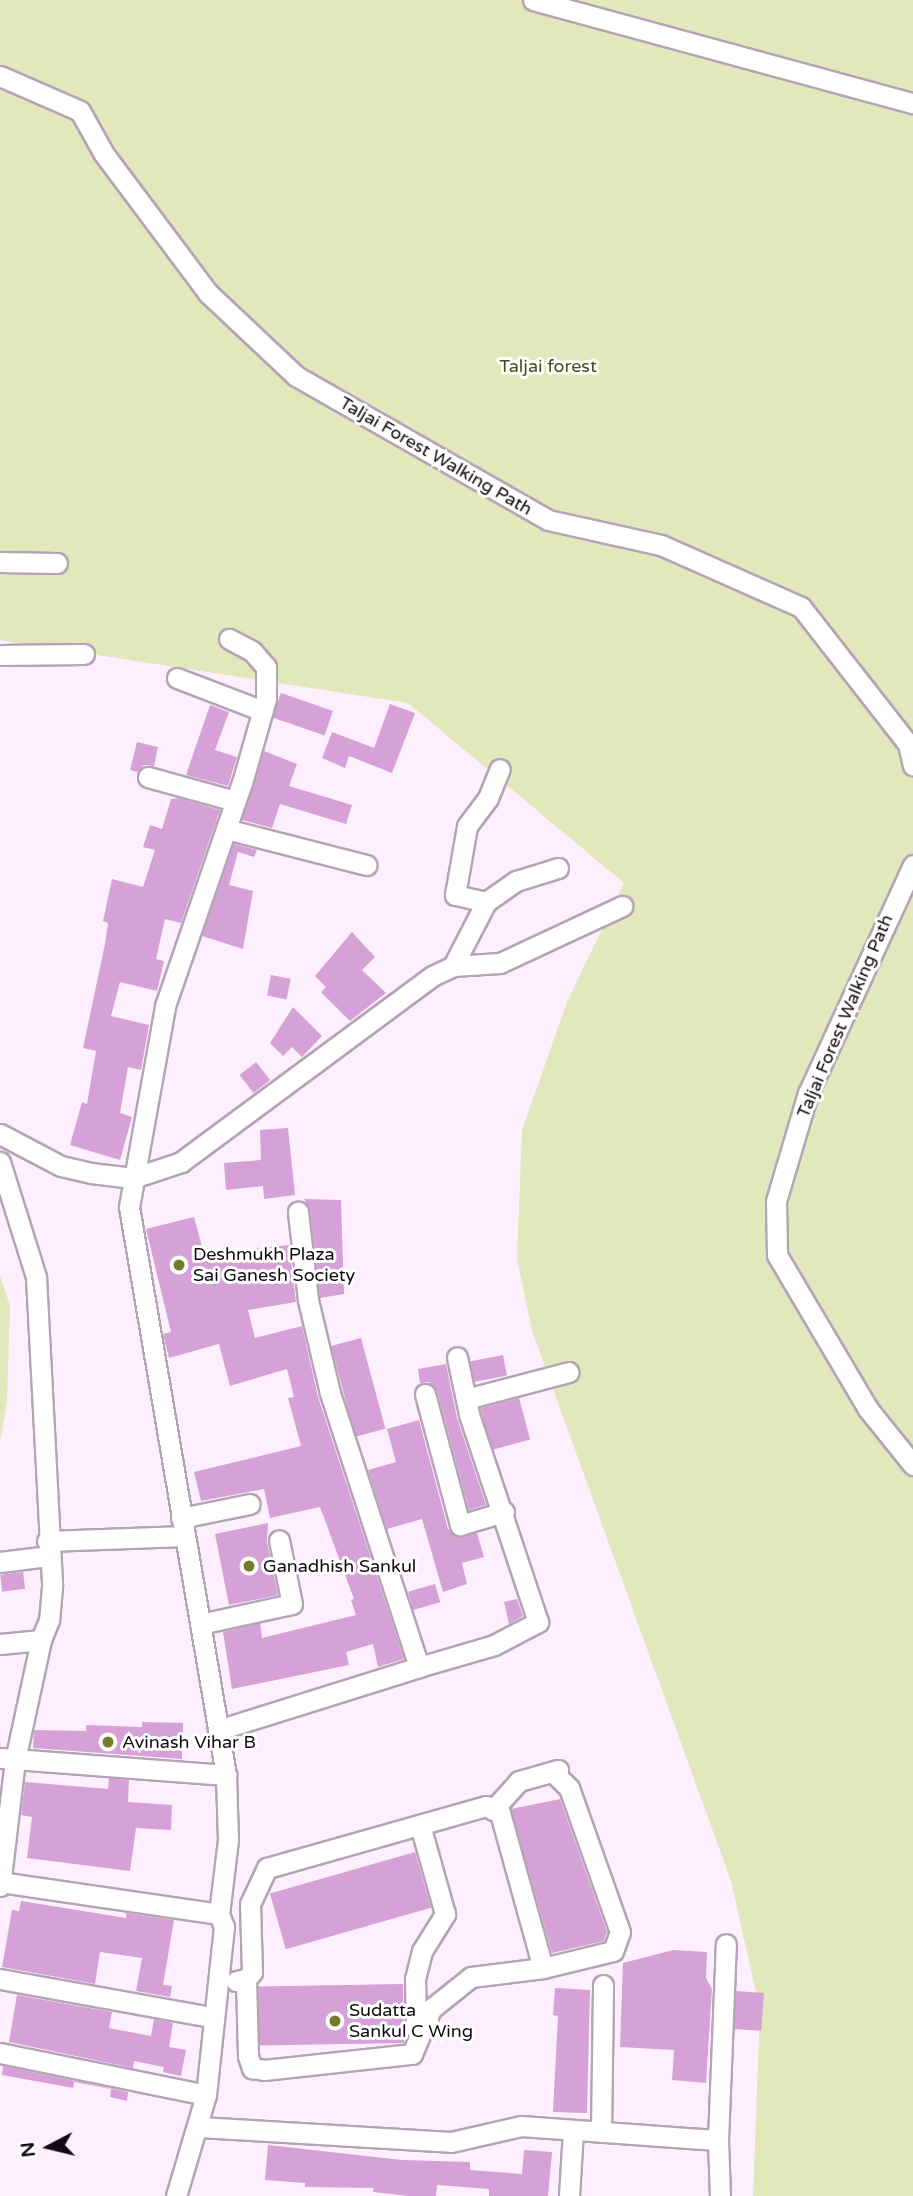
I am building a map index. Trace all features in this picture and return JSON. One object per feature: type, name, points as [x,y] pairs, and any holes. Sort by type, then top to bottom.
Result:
[{"type":"street","points":[[533,0],[913,103]]},
{"type":"street","name":"Taljai Forest Walking Path","points":[[0,76],[80,111],[104,154],[208,293],[296,376],[548,520],[661,545],[801,607],[908,744],[913,765]]},
{"type":"street","points":[[0,562],[57,563]]},
{"type":"street","points":[[204,1912],[228,1840],[210,1775],[218,1730],[200,1624],[173,1533],[132,1238],[133,1178],[165,1006],[236,801],[263,711],[266,667],[252,651],[229,639]]},
{"type":"street","points":[[0,655],[84,654]]},
{"type":"street","points":[[177,678],[263,711]]},
{"type":"street","points":[[486,902],[455,895],[467,826],[488,799],[500,769]]},
{"type":"street","points":[[148,777],[236,801]]},
{"type":"street","points":[[226,829],[366,865]]},
{"type":"street","name":"Taljai Forest Walking Path","points":[[913,865],[808,1093],[776,1201],[777,1255],[868,1409],[913,1465]]},
{"type":"street","points":[[453,966],[486,902],[516,881],[558,868]]},
{"type":"street","points":[[0,1134],[61,1166],[133,1178],[181,1162],[432,976],[453,966],[500,963],[622,906]]},
{"type":"street","points":[[0,1162],[36,1277],[49,1620],[8,1759],[0,1884],[204,1912],[224,1927],[218,1985],[199,2014],[206,2095],[200,2127],[176,2196]]},
{"type":"street","points":[[298,1212],[309,1300],[330,1393],[419,1667]]},
{"type":"street","points":[[218,1730],[494,1644],[538,1622],[466,1399],[457,1357]]},
{"type":"street","points":[[466,1399],[569,1373]]},
{"type":"street","points":[[425,1394],[460,1525],[503,1512]]},
{"type":"street","points":[[0,1562],[47,1549],[173,1533],[250,1504]]},
{"type":"street","points":[[200,1624],[292,1604],[279,1540]]},
{"type":"street","points":[[0,1644],[41,1640]]},
{"type":"street","points":[[8,1759],[210,1775]]},
{"type":"street","points":[[412,2054],[431,2009],[471,1978],[543,1968],[613,1951],[620,1932],[569,1788],[556,1776],[558,1770],[519,1781],[493,1810]]},
{"type":"street","points":[[218,1985],[246,1979],[252,1972],[250,1904],[267,1868],[486,1806],[500,1814],[543,1968]]},
{"type":"street","points":[[412,2054],[419,2015],[415,1979],[422,1951],[445,1914],[421,1825]]},
{"type":"street","points":[[720,2196],[718,2140],[726,1944]]},
{"type":"street","points":[[0,1979],[199,2014]]},
{"type":"street","points":[[246,1979],[252,2068],[412,2054]]},
{"type":"street","points":[[601,2132],[603,1984]]},
{"type":"street","points":[[0,2053],[206,2095]]},
{"type":"street","points":[[200,2127],[451,2142],[521,2126],[718,2140]]},
{"type":"street","points":[[569,2196],[573,2130]]},
{"type":"green space","name":"Taljai forest","points":[[0,0],[913,0],[913,2196],[753,2196],[760,2010],[731,1881],[532,1331],[517,1259],[522,1130],[567,1002],[624,883],[408,703],[0,640]]},
{"type":"green space","points":[[0,1275],[10,1306],[7,1402],[0,1442]]},
{"type":"building","points":[[281,693],[333,711],[325,735],[273,718]]},
{"type":"building","points":[[390,704],[415,713],[392,773],[349,756],[345,768],[322,758],[332,732],[374,748]]},
{"type":"building","points":[[210,705],[229,712],[215,750],[237,757],[228,786],[186,775]]},
{"type":"building","points":[[137,742],[158,747],[154,766],[144,765],[137,772],[130,770]]},
{"type":"building","points":[[264,751],[297,764],[289,786],[352,805],[346,824],[280,804],[272,828],[242,820]]},
{"type":"building","points":[[178,798],[220,810],[181,923],[165,919],[156,959],[164,961],[157,991],[120,982],[111,1016],[149,1025],[141,1070],[128,1067],[120,1113],[132,1117],[120,1160],[70,1145],[82,1102],[87,1104],[96,1051],[83,1048],[105,944],[108,923],[103,921],[112,879],[143,887],[155,850],[143,847],[150,825],[162,829],[171,799]]},
{"type":"building","points":[[234,844],[257,850],[254,857],[238,852],[229,885],[253,891],[243,949],[202,936]]},
{"type":"building","points":[[352,932],[375,957],[362,970],[386,993],[350,1021],[321,992],[326,987],[315,976]]},
{"type":"building","points":[[271,975],[291,979],[287,999],[267,996]]},
{"type":"building","points":[[293,1007],[322,1036],[302,1057],[292,1047],[283,1056],[270,1043]]},
{"type":"building","points":[[256,1062],[270,1080],[254,1093],[239,1075]]},
{"type":"building","points":[[288,1128],[295,1195],[264,1199],[263,1186],[226,1190],[224,1163],[261,1160],[260,1130]]},
{"type":"building","points":[[304,1199],[341,1200],[344,1294],[320,1298],[310,1211]]},
{"type":"building","points":[[194,1217],[204,1254],[289,1245],[296,1302],[248,1310],[255,1338],[302,1326],[318,1397],[404,1659],[378,1667],[373,1644],[346,1652],[349,1665],[232,1689],[223,1632],[260,1623],[262,1638],[356,1615],[351,1600],[354,1599],[320,1507],[270,1518],[264,1489],[201,1501],[194,1472],[301,1446],[288,1398],[294,1397],[287,1369],[230,1386],[219,1344],[169,1358],[163,1334],[171,1332],[146,1229]]},
{"type":"building","points":[[361,1338],[385,1429],[355,1437],[331,1346]]},
{"type":"building","points":[[503,1355],[507,1376],[474,1382],[470,1361]]},
{"type":"building","points":[[446,1364],[457,1418],[486,1505],[469,1510],[437,1391],[429,1382],[420,1383],[418,1369]]},
{"type":"building","points":[[519,1398],[530,1440],[491,1450],[480,1408]]},
{"type":"building","points":[[419,1420],[448,1529],[458,1537],[477,1533],[484,1557],[462,1563],[467,1584],[443,1592],[422,1519],[387,1529],[368,1470],[396,1462],[387,1429]]},
{"type":"building","name":"Ganadhish Sankul","points":[[268,1523],[267,1542],[278,1595],[229,1605],[215,1534]]},
{"type":"building","points":[[23,1572],[25,1589],[2,1592],[0,1575]]},
{"type":"building","points":[[435,1584],[440,1602],[413,1610],[408,1592]]},
{"type":"building","points":[[517,1599],[523,1616],[509,1624],[504,1602]]},
{"type":"building","points":[[142,1722],[183,1723],[182,1759],[33,1748],[34,1730],[86,1731],[86,1725],[142,1727]]},
{"type":"building","points":[[109,1778],[129,1780],[128,1802],[172,1805],[171,1830],[136,1828],[130,1871],[27,1858],[32,1817],[21,1815],[25,1782],[108,1789]]},
{"type":"building","points":[[560,1799],[607,1932],[604,1941],[552,1953],[511,1809]]},
{"type":"building","points":[[415,1852],[431,1908],[286,1949],[270,1894]]},
{"type":"building","points":[[21,1901],[126,1918],[126,1913],[174,1920],[163,1985],[172,1986],[170,1997],[136,1991],[142,1958],[100,1952],[95,1984],[2,1967],[12,1910],[19,1911]]},
{"type":"building","points":[[673,1950],[707,1952],[706,1978],[712,1989],[706,2083],[672,2080],[674,2050],[620,2047],[623,1963]]},
{"type":"building","name":"Sudatta Sankul C Wing","points":[[403,1984],[404,2043],[259,2046],[258,1987]]},
{"type":"building","points":[[555,1988],[590,1990],[587,2113],[553,2112],[558,2016],[553,2015]]},
{"type":"building","points":[[736,1991],[764,1993],[761,2031],[733,2029]]},
{"type":"building","points":[[17,1995],[112,2012],[109,2028],[151,2036],[154,2019],[173,2023],[169,2047],[186,2050],[181,2076],[163,2072],[164,2067],[134,2061],[133,2068],[9,2042]]},
{"type":"building","points":[[3,2066],[128,2092],[127,2101],[110,2097],[111,2089],[74,2082],[73,2088],[2,2075]]},
{"type":"building","points":[[268,2145],[402,2160],[470,2162],[470,2170],[522,2174],[524,2150],[552,2152],[548,2196],[489,2196],[489,2189],[437,2185],[436,2196],[409,2196],[373,2192],[374,2188],[305,2187],[305,2183],[265,2180]]},
{"type":"place","name":"Deshmukh Plaza Sai Ganesh Society","points":[[179,1265]]},
{"type":"place","name":"Ganadhish Sankul","points":[[249,1566]]},
{"type":"place","name":"Avinash Vihar B","points":[[108,1742]]},
{"type":"place","name":"Sudatta Sankul C Wing","points":[[335,2021]]}]
